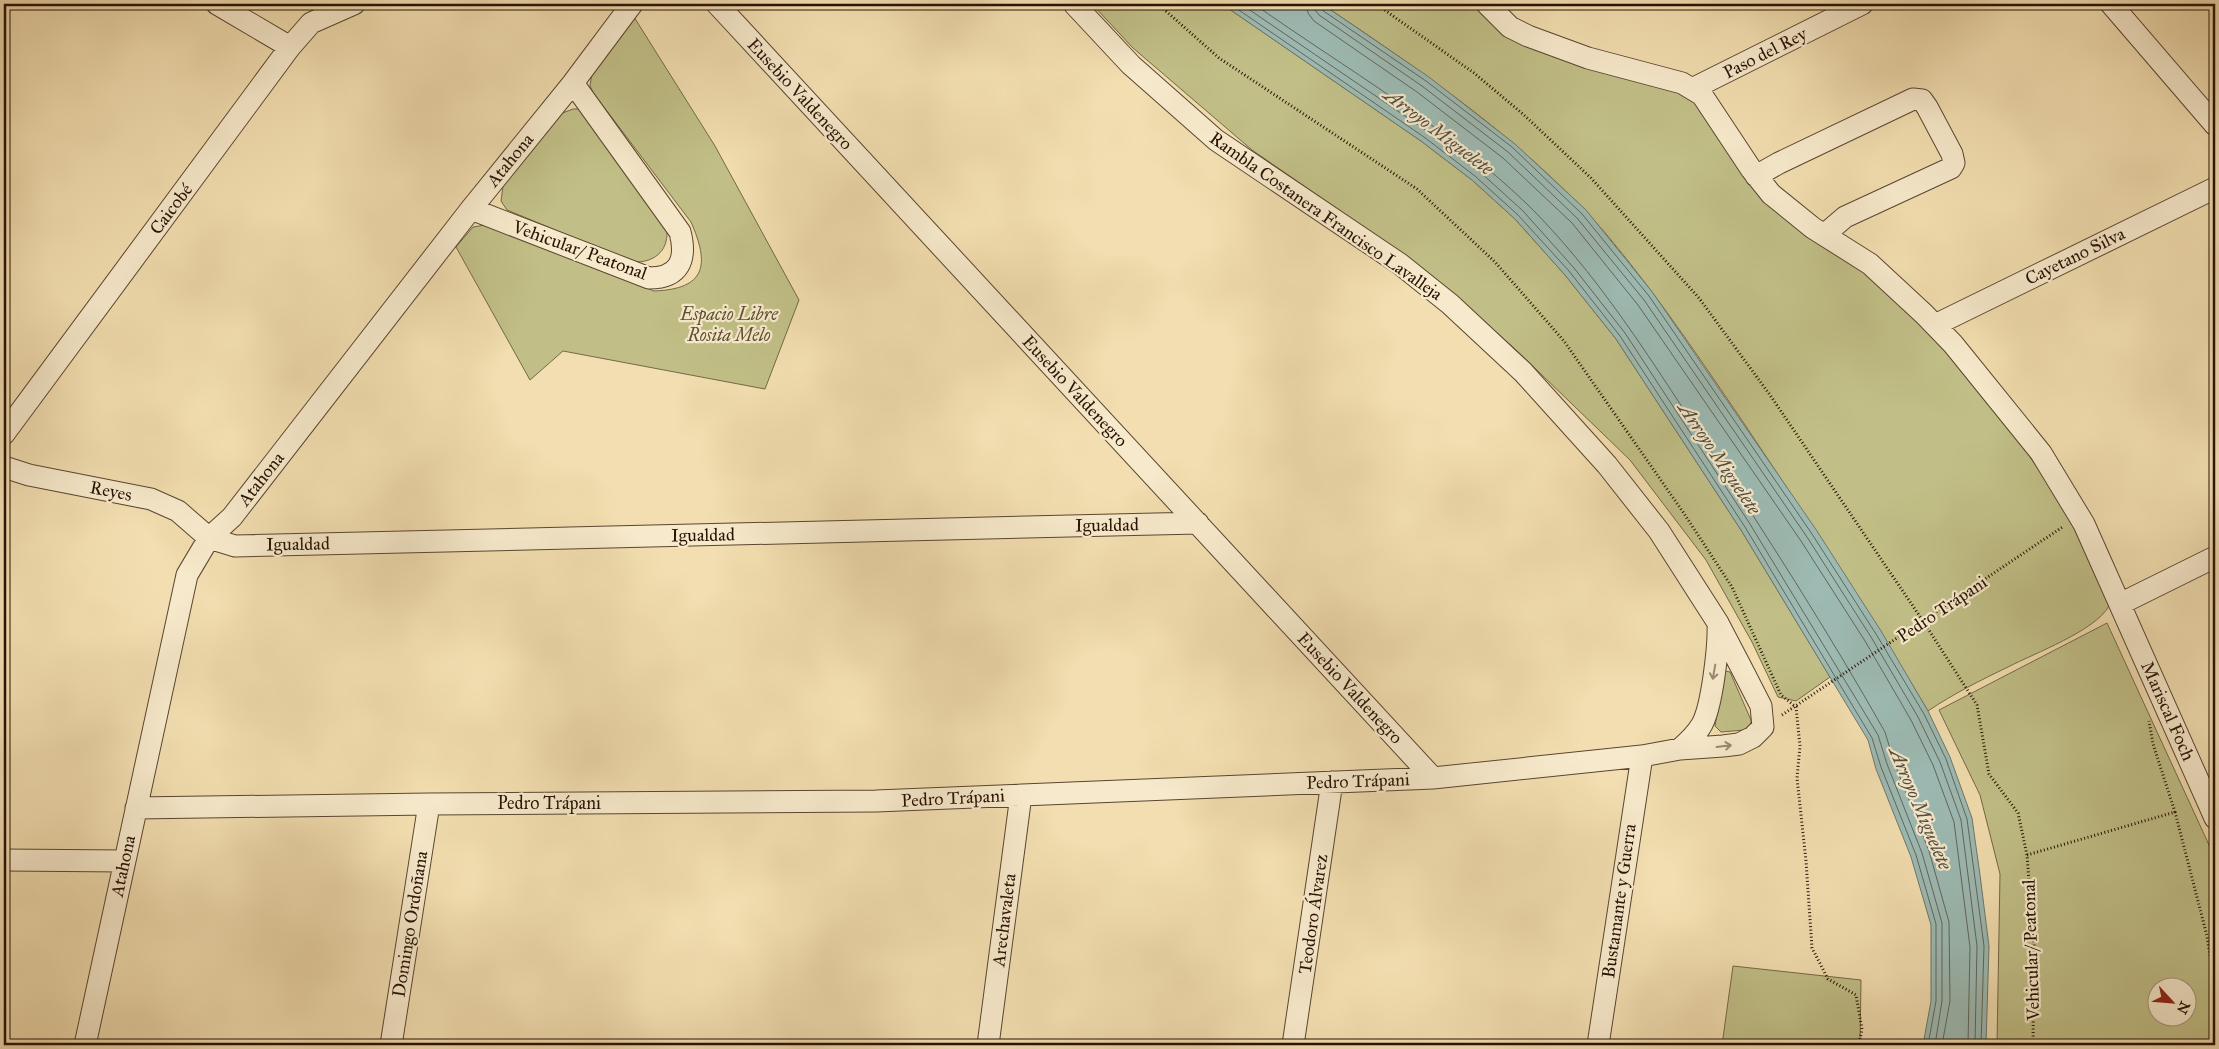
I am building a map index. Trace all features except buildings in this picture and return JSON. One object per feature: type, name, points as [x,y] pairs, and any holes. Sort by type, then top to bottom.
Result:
[{"type":"street","points":[[217,4],[290,47]]},
{"type":"street","name":"Caicobé","points":[[4,434],[290,47],[311,23],[354,4]]},
{"type":"street","name":"Atahona","points":[[85,1045],[187,575],[209,538],[232,517],[471,209],[573,83],[632,4]]},
{"type":"street","name":"Eusebio Valdenegro","points":[[717,4],[1433,778]]},
{"type":"street","name":"Rambla Costanera Francisco Lavalleja","points":[[1074,4],[1131,65],[1216,140],[1400,264],[1479,330],[1523,372],[1607,465],[1659,531],[1718,623],[1761,706],[1763,727]]},
{"type":"street","points":[[1487,4],[1510,26],[1528,36],[1588,58],[1694,88]]},
{"type":"street","name":"Paso del Rey","points":[[1694,88],[1862,4]]},
{"type":"street","points":[[2111,4],[2215,125]]},
{"type":"street","name":"Vehicular/ Peatonal","points":[[471,209],[649,278],[661,278],[673,273],[683,255],[680,232],[573,83]]},
{"type":"street","name":"Mariscal Foch","points":[[1694,88],[1712,108],[1756,176],[1770,194],[1824,235],[1870,264],[1935,325],[1953,344],[2041,453],[2079,516],[2215,818]]},
{"type":"street","points":[[1756,176],[1778,163],[1913,99],[1922,100],[1952,154],[1954,162],[1951,168],[1846,217],[1824,235]]},
{"type":"street","name":"Cayetano Silva","points":[[1935,325],[2215,188]]},
{"type":"street","name":"Reyes","points":[[4,467],[29,475],[151,499],[178,511],[209,538]]},
{"type":"street","name":"Igualdad","points":[[209,538],[236,546],[245,546],[1198,523]]},
{"type":"street","points":[[2120,604],[2215,556]]},
{"type":"street","points":[[1680,749],[1693,738],[1702,725],[1714,671],[1718,623]]},
{"type":"street","name":"Pedro Trápani","points":[[136,808],[429,804],[876,802],[1433,778],[1642,756],[1680,749],[1739,744],[1753,737],[1763,727]]},
{"type":"street","name":"Bustamante y Guerra","points":[[1598,1045],[1642,756]]},
{"type":"street","name":"Teodoro Álvarez","points":[[1293,1045],[1332,782]]},
{"type":"street","name":"Arechavaleta","points":[[988,1045],[1021,795]]},
{"type":"street","name":"Domingo Ordoñana","points":[[391,1045],[429,804]]},
{"type":"street","points":[[4,860],[124,861]]},
{"type":"path","name":"Vehicular/ Peatonal","points":[[1376,4],[1474,73],[1524,115],[1590,178],[1699,298],[1770,395],[1923,621],[1977,705],[1989,774],[2018,813],[2027,855],[2034,945],[2033,1045]]},
{"type":"path","name":"Pedro Trápani","points":[[1805,702],[2079,516]]},
{"type":"path","points":[[2148,718],[2153,744],[2175,812],[2207,936],[2213,974],[2212,1045]]},
{"type":"path","name":"Vehicular/ Peatonal","points":[[2027,855],[2175,812]]},
{"type":"green space","points":[[1092,4],[1222,4],[1421,141],[1472,180],[1515,219],[1565,275],[1616,339],[1741,530],[1830,677],[1796,701],[1778,697],[1752,642],[1706,560],[1630,460],[1515,349],[1447,289],[1372,233],[1252,150],[1133,48]]},
{"type":"green space","points":[[1322,4],[1479,4],[1690,96],[1756,186],[1862,270],[1926,328],[1975,383],[2020,442],[2054,493],[2074,528],[2109,606],[2102,615],[2078,633],[1977,682],[1928,711],[1835,562],[1739,416],[1666,311],[1607,235],[1574,199],[1525,154],[1470,108]]},
{"type":"green space","name":"Espacio Libre Rosita Melo","points":[[634,17],[715,146],[799,300],[765,389],[563,351],[530,380],[456,247],[473,227],[491,224],[654,291],[671,289],[694,280],[699,272],[701,251],[691,222],[594,94],[590,86],[592,73]]},
{"type":"green space","points":[[573,109],[579,109],[667,231],[665,245],[658,255],[653,258],[647,261],[633,262],[507,210],[501,201],[503,186],[560,114]]},
{"type":"green space","points":[[2107,623],[2215,858],[2215,1045],[1997,1045],[2000,874],[1980,795],[1939,710]]},
{"type":"green space","points":[[1725,671],[1730,672],[1751,720],[1751,724],[1744,730],[1721,732],[1715,726]]},
{"type":"green space","points":[[1733,966],[1861,980],[1860,1045],[1722,1045]]},
{"type":"water","name":"Arroyo Miguelete","points":[[1222,4],[1322,4],[1429,77],[1515,144],[1586,210],[1653,293],[1817,531],[1881,631],[1928,711],[1950,757],[1972,818],[1989,946],[1986,1045],[1923,1045],[1931,1001],[1931,925],[1911,857],[1876,769],[1868,740],[1741,530],[1616,339],[1565,275],[1515,219],[1472,180],[1421,141]]}]
